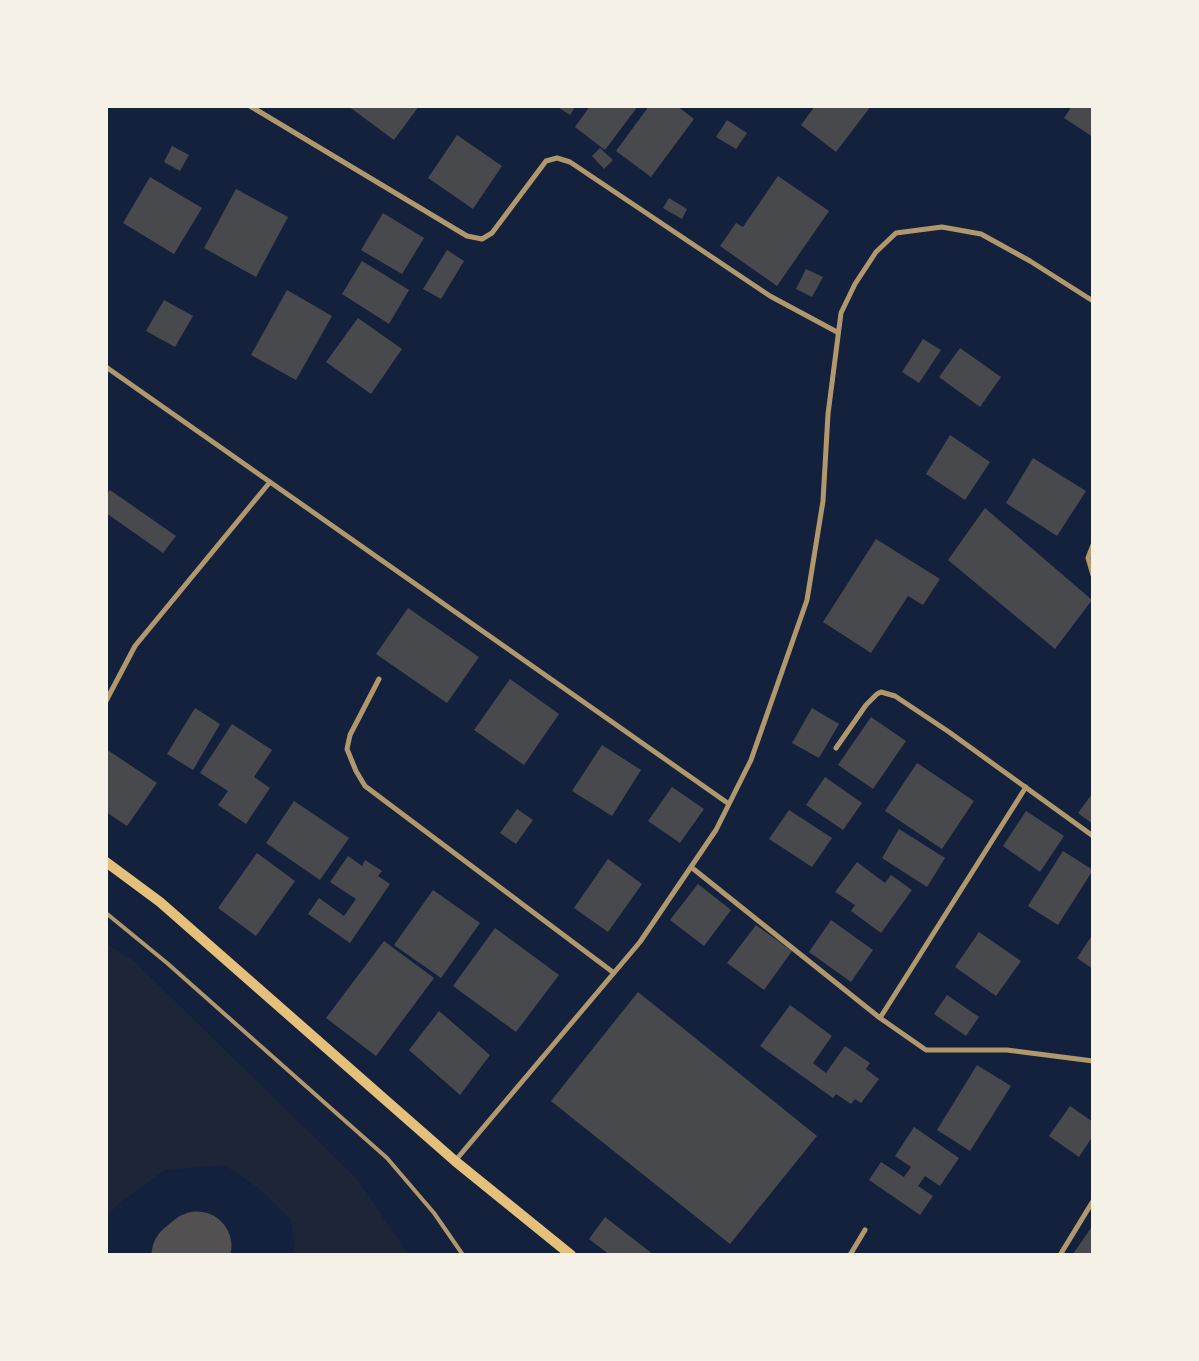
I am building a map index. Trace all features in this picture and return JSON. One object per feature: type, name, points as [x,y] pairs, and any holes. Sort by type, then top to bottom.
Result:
[{"type":"main road","points":[[106,862],[160,902],[455,1161],[570,1255]]},
{"type":"street","points":[[250,106],[467,236],[482,239],[492,233],[546,161],[557,158],[570,162],[770,296],[837,332]]},
{"type":"street","points":[[455,1161],[640,942],[716,830],[751,760],[807,600],[823,501],[828,414],[836,362],[837,332],[841,313],[855,284],[876,252],[896,233],[942,227],[981,234],[1030,261],[1093,301]]},
{"type":"street","points":[[106,367],[729,804]]},
{"type":"street","points":[[106,700],[135,646],[270,482]]},
{"type":"street","points":[[1093,545],[1088,558],[1093,575]]},
{"type":"street","points":[[379,679],[350,735],[347,749],[356,772],[365,786],[614,973]]},
{"type":"street","points":[[836,748],[866,705],[881,692],[895,696],[949,732],[1093,836]]},
{"type":"street","points":[[880,1018],[1026,787]]},
{"type":"street","points":[[690,867],[880,1018],[926,1050],[1006,1050],[1093,1061]]},
{"type":"street","points":[[1060,1255],[1093,1201]]},
{"type":"street","points":[[850,1255],[864,1230]]},
{"type":"lane","points":[[106,913],[167,962],[387,1158],[434,1213],[463,1255]]},
{"type":"shaded area","points":[[106,943],[134,961],[356,1178],[409,1255],[295,1255],[292,1221],[262,1191],[225,1165],[165,1170],[117,1205],[106,1217]]},
{"type":"building","points":[[348,106],[419,106],[394,140]]},
{"type":"building","points":[[556,106],[576,106],[570,115]]},
{"type":"building","points":[[590,106],[638,106],[605,150],[575,127]]},
{"type":"building","points":[[649,106],[677,106],[694,119],[651,177],[616,151]]},
{"type":"building","points":[[815,106],[871,106],[836,152],[801,125]]},
{"type":"building","points":[[1072,106],[1093,106],[1093,137],[1064,118]]},
{"type":"building","points":[[727,120],[747,133],[736,149],[716,137]]},
{"type":"building","points":[[457,135],[502,166],[473,209],[428,178]]},
{"type":"building","points":[[172,146],[189,155],[180,171],[164,162]]},
{"type":"building","points":[[600,148],[613,160],[604,169],[592,156]]},
{"type":"building","points":[[778,176],[829,211],[777,286],[720,246],[736,223],[743,227]]},
{"type":"building","points":[[150,177],[202,208],[174,254],[123,223]]},
{"type":"building","points":[[236,189],[288,217],[256,277],[204,248]]},
{"type":"building","points":[[669,198],[687,209],[682,219],[663,208]]},
{"type":"building","points":[[383,213],[424,238],[402,274],[361,250]]},
{"type":"building","points":[[447,250],[464,261],[441,299],[423,289]]},
{"type":"building","points":[[362,261],[409,290],[389,324],[342,294]]},
{"type":"building","points":[[806,269],[823,277],[812,297],[796,289]]},
{"type":"building","points":[[287,290],[332,316],[296,380],[251,355]]},
{"type":"building","points":[[164,300],[193,316],[175,347],[146,331]]},
{"type":"building","points":[[358,318],[402,349],[371,394],[326,362]]},
{"type":"building","points":[[923,339],[941,350],[919,383],[902,372]]},
{"type":"building","points":[[960,348],[1001,377],[980,407],[939,377]]},
{"type":"building","points":[[950,435],[990,462],[965,500],[926,474]]},
{"type":"building","points":[[1033,458],[1086,491],[1057,536],[1006,503]]},
{"type":"building","points":[[110,490],[176,536],[163,553],[106,513],[106,495]]},
{"type":"building","points":[[985,508],[1092,600],[1055,649],[948,560]]},
{"type":"building","points":[[876,539],[940,579],[923,605],[908,596],[871,653],[823,622]]},
{"type":"building","points":[[408,608],[479,657],[447,703],[376,654]]},
{"type":"building","points":[[510,679],[559,714],[524,765],[474,730]]},
{"type":"building","points":[[195,708],[220,724],[193,770],[167,754]]},
{"type":"building","points":[[812,708],[839,724],[819,758],[792,743]]},
{"type":"building","points":[[871,717],[906,741],[873,789],[838,765]]},
{"type":"building","points":[[232,724],[272,750],[254,777],[270,788],[246,824],[218,805],[228,791],[200,773]]},
{"type":"building","points":[[602,745],[641,770],[612,816],[572,791]]},
{"type":"building","points":[[106,749],[157,783],[127,826],[106,812]]},
{"type":"building","points":[[917,763],[974,801],[942,849],[885,811]]},
{"type":"building","points":[[825,777],[862,803],[843,830],[806,805]]},
{"type":"building","points":[[672,787],[704,809],[680,843],[648,821]]},
{"type":"building","points":[[1093,795],[1093,824],[1078,813]]},
{"type":"building","points":[[294,801],[349,838],[320,880],[266,843]]},
{"type":"building","points":[[517,809],[533,820],[516,844],[500,833]]},
{"type":"building","points":[[789,810],[832,838],[812,867],[769,839]]},
{"type":"building","points":[[1026,811],[1064,836],[1040,872],[1003,846]]},
{"type":"building","points":[[899,829],[945,858],[927,887],[882,858]]},
{"type":"building","points":[[1063,851],[1093,870],[1058,925],[1028,906]]},
{"type":"building","points":[[257,853],[295,881],[256,936],[218,908]]},
{"type":"building","points":[[348,856],[362,866],[365,860],[382,871],[378,876],[390,884],[350,943],[308,914],[319,898],[344,916],[356,899],[330,882]]},
{"type":"building","points":[[608,859],[642,884],[608,932],[574,908]]},
{"type":"building","points":[[857,862],[885,883],[891,875],[912,890],[881,933],[851,911],[855,905],[835,892]]},
{"type":"building","points":[[698,884],[731,910],[704,946],[670,920]]},
{"type":"building","points":[[433,890],[480,923],[441,978],[394,945]]},
{"type":"building","points":[[831,920],[873,950],[851,982],[809,952]]},
{"type":"building","points":[[756,925],[792,951],[764,990],[727,963]]},
{"type":"building","points":[[495,928],[559,975],[516,1032],[453,986]]},
{"type":"building","points":[[979,932],[1021,961],[996,996],[955,967]]},
{"type":"building","points":[[1093,934],[1093,969],[1077,958]]},
{"type":"building","points":[[384,941],[434,978],[376,1056],[326,1018]]},
{"type":"building","points":[[638,992],[817,1136],[730,1244],[551,1101]]},
{"type":"building","points":[[947,995],[979,1017],[966,1036],[934,1014]]},
{"type":"building","points":[[790,1005],[832,1036],[813,1063],[826,1073],[845,1046],[870,1063],[866,1069],[879,1079],[861,1103],[855,1099],[851,1104],[836,1094],[833,1098],[760,1046]]},
{"type":"building","points":[[439,1011],[490,1055],[460,1095],[409,1050]]},
{"type":"building","points":[[977,1065],[1011,1086],[970,1151],[937,1130]]},
{"type":"building","points":[[1070,1106],[1093,1122],[1093,1136],[1079,1157],[1049,1136]]},
{"type":"building","points":[[914,1127],[959,1158],[940,1186],[925,1176],[918,1186],[933,1196],[920,1215],[869,1180],[881,1162],[904,1177],[911,1167],[895,1156]]},
{"type":"building","points":[[605,1217],[654,1255],[610,1255],[589,1239]]},
{"type":"building","points":[[1093,1225],[1093,1255],[1074,1255],[1073,1254]]},
{"type":"taxiway","points":[[186,1255],[197,1246]]}]
